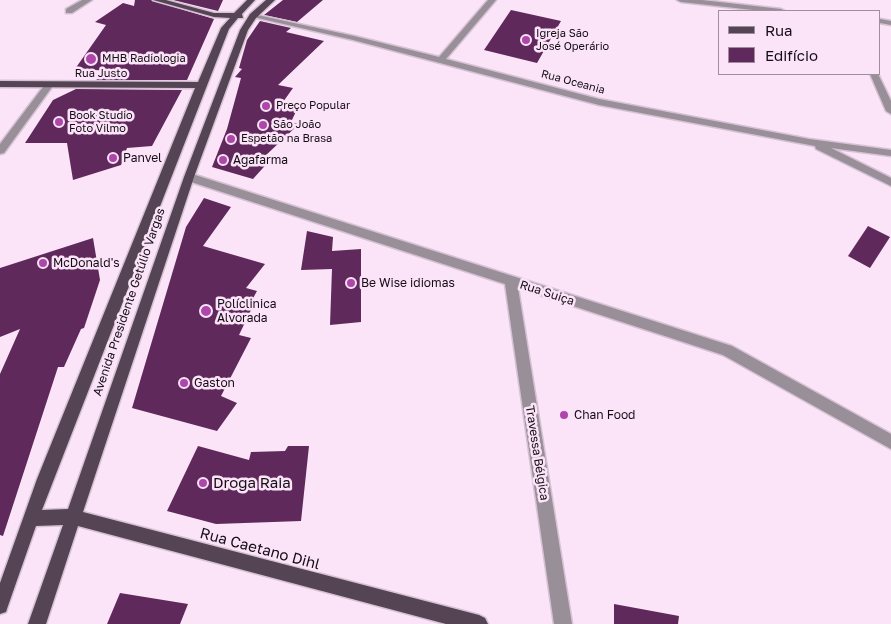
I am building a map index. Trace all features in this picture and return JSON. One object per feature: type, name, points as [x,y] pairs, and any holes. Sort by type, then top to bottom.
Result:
[{"type":"main road","points":[[157,0],[214,15],[253,16]]},
{"type":"main road","name":"Avenida Presidente Getúlio Vargas","points":[[0,606],[32,518],[201,85],[225,28],[234,16],[251,0]]},
{"type":"main road","name":"Avenida Presidente Getúlio Vargas","points":[[36,624],[189,177],[244,30],[253,16],[271,0]]},
{"type":"main road","name":"Rua Justo","points":[[0,84],[201,85]]},
{"type":"main road","name":"Rua Caetano Dihl","points":[[32,518],[72,518],[479,624]]},
{"type":"street","points":[[69,11],[88,0]]},
{"type":"street","points":[[441,60],[492,0]]},
{"type":"street","points":[[681,0],[772,10]]},
{"type":"street","name":"Rua Oceania","points":[[253,16],[354,38],[599,102],[809,142],[878,163],[891,153]]},
{"type":"street","points":[[874,75],[891,111]]},
{"type":"street","points":[[0,151],[48,85]]},
{"type":"street","points":[[809,142],[878,163],[891,182]]},
{"type":"street","name":"Rua Suiça","points":[[189,177],[727,350],[891,442]]},
{"type":"street","name":"Travessa Bélgica","points":[[511,281],[563,624]]},
{"type":"building","points":[[135,0],[151,0],[214,19],[187,80],[96,80],[115,71],[75,69],[106,25],[95,22],[123,3],[134,6]]},
{"type":"building","points":[[173,0],[223,0],[218,11]]},
{"type":"building","points":[[283,0],[323,0],[297,22],[264,15]]},
{"type":"building","points":[[511,10],[561,21],[537,63],[484,50]]},
{"type":"building","points":[[260,21],[291,28],[286,32],[324,41],[278,85],[293,88],[283,102],[299,105],[291,122],[299,124],[264,157],[271,159],[253,179],[212,167],[227,129],[241,78],[235,77],[242,69],[239,68],[247,40]]},
{"type":"building","points":[[76,89],[182,90],[152,146],[127,148],[121,165],[73,180],[67,143],[25,143],[53,100]]},
{"type":"building","points":[[204,198],[231,207],[203,246],[265,264],[246,288],[257,291],[247,309],[251,310],[239,335],[251,338],[221,396],[237,403],[217,431],[132,408],[186,227]]},
{"type":"building","points":[[868,226],[890,237],[870,268],[848,256]]},
{"type":"building","name":"Be Wise idiomas","points":[[307,231],[333,237],[332,251],[361,249],[361,322],[330,325],[332,269],[301,270]]},
{"type":"building","points":[[93,238],[100,280],[84,328],[81,329],[64,367],[58,367],[3,536],[0,535],[0,374],[20,329],[0,337],[0,268]]},
{"type":"building","points":[[198,446],[249,460],[251,452],[285,451],[288,446],[309,446],[301,521],[216,524],[167,511]]},
{"type":"building","points":[[120,593],[188,604],[180,624],[107,624]]},
{"type":"building","points":[[614,604],[679,616],[678,624],[614,624]]},
{"type":"place","name":"Igreja São José Operário","points":[[526,40]]},
{"type":"place","name":"MHB Radiologia","points":[[91,59]]},
{"type":"place","name":"Preço Popular","points":[[266,106]]},
{"type":"place","name":"Book Studio Foto Vilmo","points":[[59,122]]},
{"type":"place","name":"São João","points":[[263,125]]},
{"type":"place","name":"Espetão na Brasa","points":[[231,139]]},
{"type":"place","name":"Panvel","points":[[113,158]]},
{"type":"place","name":"Agafarma","points":[[223,160]]},
{"type":"place","name":"McDonald's","points":[[43,263]]},
{"type":"place","name":"Be Wise idiomas","points":[[351,283]]},
{"type":"place","name":"Políclinica Alvorada","points":[[206,311]]},
{"type":"place","name":"Gaston","points":[[184,383]]},
{"type":"place","name":"Chan Food","points":[[564,415]]},
{"type":"place","name":"Droga Raia","points":[[203,483]]}]
